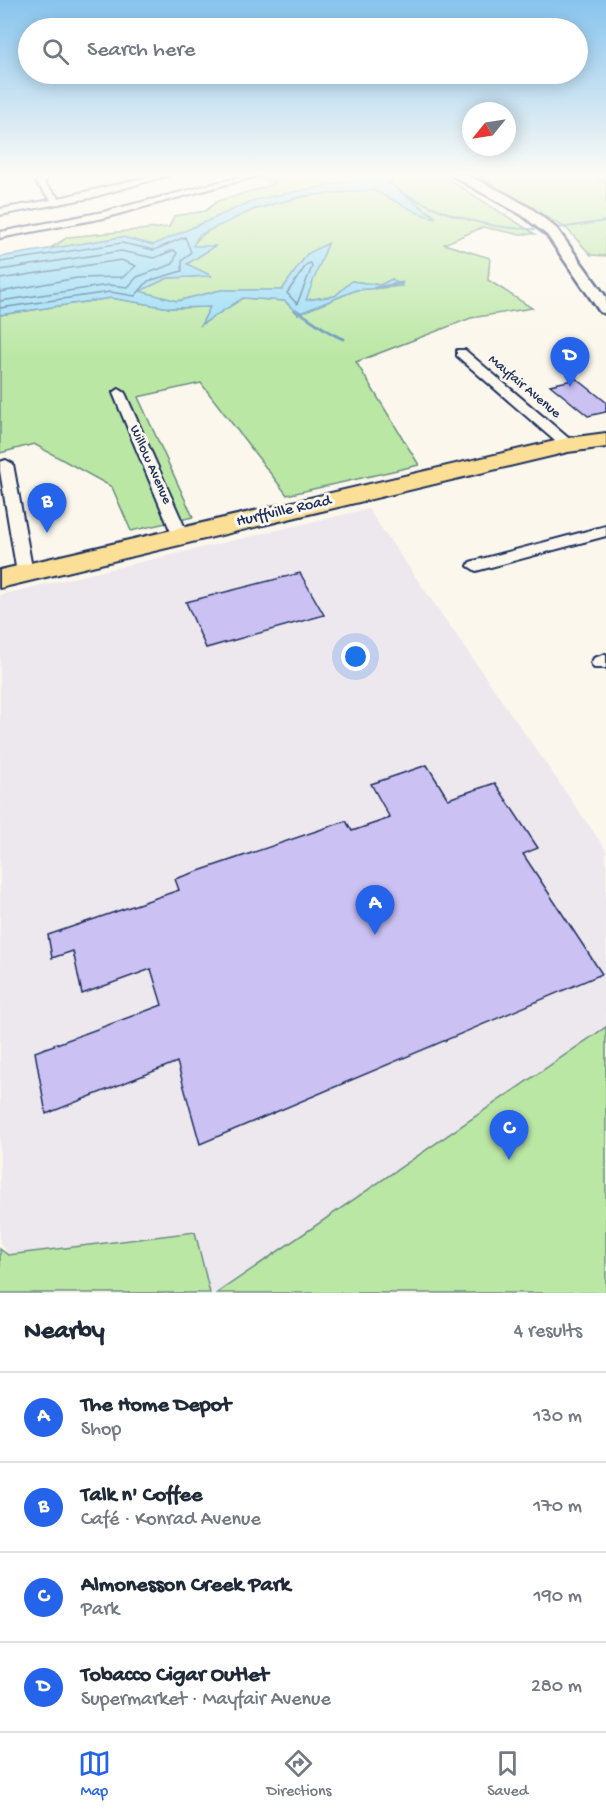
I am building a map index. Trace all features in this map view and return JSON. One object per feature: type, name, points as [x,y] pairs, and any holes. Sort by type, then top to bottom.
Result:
[{"type":"main road","points":[[553,235],[562,243],[606,309]]},
{"type":"main road","name":"Hurffville Road","points":[[568,445],[577,438],[606,430]]},
{"type":"main road","name":"Hurffville Road","points":[[13,576],[568,445],[606,440]]},
{"type":"street","name":"Mayfair Avenue","points":[[461,353],[568,445]]},
{"type":"street","name":"Willow Avenue","points":[[119,393],[182,537]]},
{"type":"street","points":[[6,464],[13,576]]},
{"type":"street","points":[[476,566],[606,531]]},
{"type":"shaded area","points":[[368,509],[606,850],[606,1027],[217,1293],[210,1293],[195,1232],[8,1255],[0,1243],[0,595]]},
{"type":"green space","points":[[175,235],[153,245],[122,237],[49,249],[68,237]]},
{"type":"green space","points":[[203,235],[464,235],[444,244],[490,258],[488,280],[532,308],[471,318],[356,362],[419,465],[287,495],[201,383],[138,397],[193,517],[131,531],[112,487],[34,444],[0,453],[0,315],[111,298],[170,308],[210,307],[202,324],[243,298],[285,301],[298,314],[356,290],[401,286],[392,279],[380,285],[352,281],[335,296],[305,300],[328,244],[307,254],[282,290],[221,290],[177,301],[139,291],[168,278],[210,276],[186,264],[214,247],[192,246]]},
{"type":"green space","points":[[573,235],[606,235],[606,256],[591,255]]},
{"type":"green space","points":[[606,1027],[606,1293],[217,1293]]},
{"type":"green space","points":[[195,1232],[210,1293],[0,1293],[0,1249],[8,1255]]},
{"type":"water","points":[[175,235],[199,235],[193,246],[215,246],[187,264],[212,276],[168,278],[140,291],[177,301],[221,290],[282,290],[307,254],[328,243],[306,300],[335,296],[352,281],[380,285],[392,279],[402,286],[356,290],[298,314],[285,301],[243,298],[201,325],[210,307],[170,308],[111,298],[0,315],[0,257],[122,237],[153,245]]},
{"type":"building","points":[[577,379],[606,402],[606,412],[588,416],[550,385]]},
{"type":"building","points":[[300,573],[324,615],[206,648],[186,602]]},
{"type":"building","points":[[427,765],[448,799],[495,783],[538,848],[523,854],[602,974],[200,1144],[177,1062],[46,1114],[35,1052],[162,1005],[151,969],[82,994],[73,951],[52,958],[48,935],[179,890],[175,879],[346,821],[352,831],[390,818],[371,784]]},
{"type":"waterway","points":[[375,288],[402,283]]},
{"type":"waterway","points":[[296,310],[327,331],[344,339]]},
{"type":"place","name":"Tobacco Cigar Outlet","points":[[570,387]]},
{"type":"place","name":"Talk n' Coffee","points":[[47,533]]},
{"type":"place","name":"The Home Depot","points":[[375,935]]},
{"type":"place","name":"Almonesson Creek Park","points":[[509,1160]]}]
